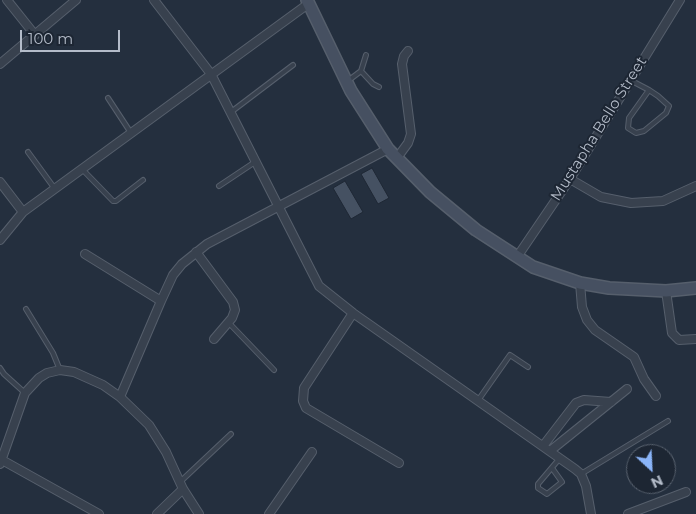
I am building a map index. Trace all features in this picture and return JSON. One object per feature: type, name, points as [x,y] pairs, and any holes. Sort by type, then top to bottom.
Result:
[{"type":"street","points":[[7,0],[35,35]]},
{"type":"street","points":[[0,64],[76,0]]},
{"type":"street","points":[[154,0],[211,74],[319,286],[580,474],[586,486],[591,514]]},
{"type":"street","name":"Mustapha Bello Street","points":[[517,257],[570,179],[680,0]]},
{"type":"street","points":[[0,240],[23,212],[307,2],[347,82],[388,149],[430,192],[476,230],[533,267],[580,284],[609,288],[666,291],[696,288]]},
{"type":"street","points":[[397,158],[408,143],[411,134],[402,64],[404,56],[408,51]]},
{"type":"street","points":[[120,397],[173,276],[196,252],[277,206],[388,149]]},
{"type":"street","points":[[570,179],[602,197],[630,203],[664,201],[696,186]]},
{"type":"street","points":[[0,182],[23,212]]},
{"type":"street","points":[[196,252],[233,302],[235,310],[229,323],[214,339]]},
{"type":"street","points":[[85,254],[161,301]]},
{"type":"street","points":[[580,284],[582,307],[587,320],[595,330],[634,357],[644,379],[656,396]]},
{"type":"street","points":[[666,291],[672,333],[680,340],[696,339]]},
{"type":"street","points":[[354,313],[304,388],[303,401],[306,408],[399,463]]},
{"type":"street","points":[[99,514],[1,462],[25,393],[39,378],[60,370],[74,372],[103,386],[120,397],[149,425],[166,452],[182,486],[199,514]]},
{"type":"street","points":[[547,449],[566,439],[627,389]]},
{"type":"street","points":[[547,449],[555,431],[579,401],[611,402]]},
{"type":"street","points":[[555,431],[566,439]]},
{"type":"street","points":[[269,514],[312,452]]},
{"type":"street","points":[[157,514],[182,486]]},
{"type":"street","points":[[628,514],[686,492]]},
{"type":"lane","points":[[347,82],[361,71],[366,55]]},
{"type":"lane","points":[[230,112],[293,65]]},
{"type":"lane","points":[[361,71],[373,84],[379,87]]},
{"type":"lane","points":[[630,80],[649,90],[667,102],[669,109],[644,131],[636,133],[628,128],[627,124],[649,90]]},
{"type":"lane","points":[[108,98],[131,133]]},
{"type":"lane","points":[[28,152],[55,189]]},
{"type":"lane","points":[[219,186],[255,162]]},
{"type":"lane","points":[[82,169],[112,201],[116,201],[143,180]]},
{"type":"lane","points":[[26,309],[60,370]]},
{"type":"lane","points":[[229,323],[274,370]]},
{"type":"lane","points":[[478,400],[510,355],[528,367]]},
{"type":"lane","points":[[0,368],[25,393]]},
{"type":"lane","points":[[580,474],[668,421]]},
{"type":"lane","points":[[182,486],[231,434]]},
{"type":"lane","points":[[552,468],[562,482],[547,494],[537,486],[560,458]]},
{"type":"building","points":[[372,168],[389,198],[378,204],[361,174]]},
{"type":"building","points":[[345,181],[363,212],[351,219],[333,188]]}]
